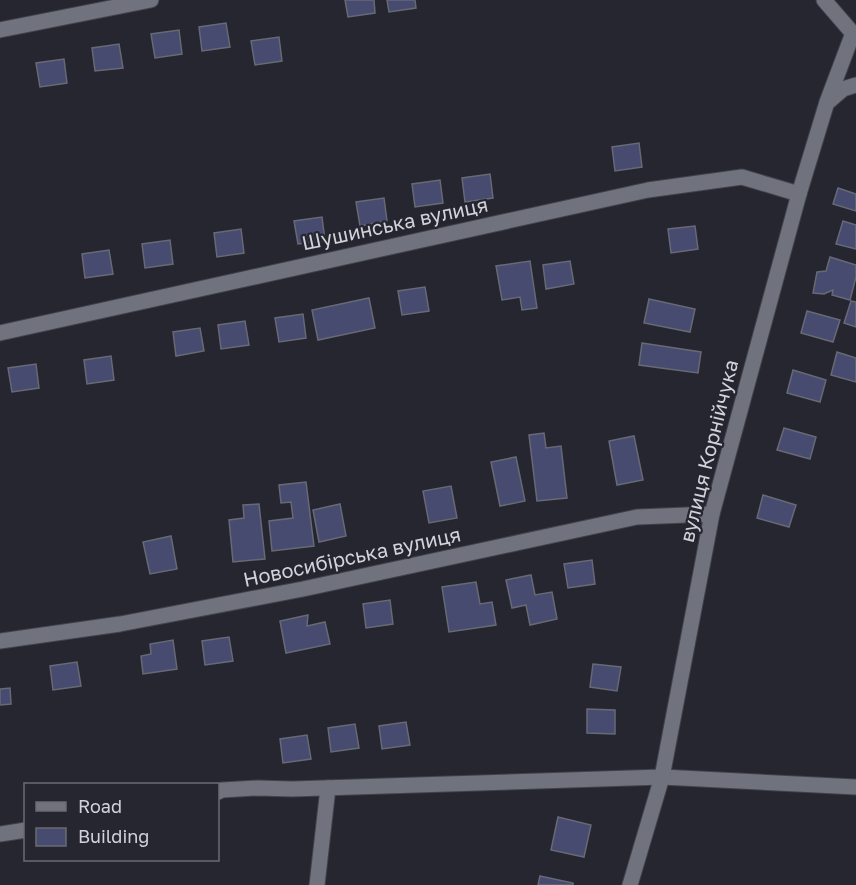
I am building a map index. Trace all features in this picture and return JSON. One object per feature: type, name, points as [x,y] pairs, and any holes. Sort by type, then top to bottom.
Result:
[{"type":"street","points":[[0,30],[151,0]]},
{"type":"street","points":[[824,0],[854,35]]},
{"type":"street","name":"вулиця Корнійчука","points":[[630,885],[662,777],[712,514],[799,194],[827,102],[854,35]]},
{"type":"street","points":[[827,102],[843,89],[856,85]]},
{"type":"street","name":"Шушинська вулиця","points":[[0,333],[648,190],[741,177],[799,194]]},
{"type":"street","name":"Новосибірська вулиця","points":[[0,641],[120,624],[303,589],[637,517],[712,514]]},
{"type":"street","points":[[219,792],[258,788],[328,788],[662,777],[856,787]]},
{"type":"street","points":[[317,885],[328,788]]},
{"type":"street","points":[[0,834],[24,830]]},
{"type":"building","points":[[345,0],[374,0],[375,13],[348,17]]},
{"type":"building","points":[[387,0],[415,0],[416,8],[389,12]]},
{"type":"building","points":[[226,23],[230,47],[202,51],[199,27]]},
{"type":"building","points":[[179,30],[182,54],[155,58],[151,34]]},
{"type":"building","points":[[279,37],[282,61],[255,65],[251,41]]},
{"type":"building","points":[[119,44],[123,68],[95,71],[92,48]]},
{"type":"building","points":[[64,59],[67,83],[40,87],[36,63]]},
{"type":"building","points":[[639,143],[642,167],[615,171],[612,147]]},
{"type":"building","points":[[490,174],[493,198],[465,202],[462,178]]},
{"type":"building","points":[[440,180],[443,203],[415,207],[412,184]]},
{"type":"building","points":[[838,188],[856,194],[856,211],[833,204]]},
{"type":"building","points":[[384,198],[387,221],[360,226],[356,202]]},
{"type":"building","points":[[322,217],[325,241],[298,244],[294,221]]},
{"type":"building","points":[[843,221],[856,225],[856,249],[836,244]]},
{"type":"building","points":[[695,226],[698,249],[671,253],[668,229]]},
{"type":"building","points":[[241,229],[244,253],[217,257],[214,233]]},
{"type":"building","points":[[170,240],[173,264],[145,268],[142,244]]},
{"type":"building","points":[[109,250],[113,274],[85,278],[82,254]]},
{"type":"building","points":[[830,257],[856,265],[856,277],[850,300],[832,295],[833,290],[824,294],[813,293],[817,272],[826,271]]},
{"type":"building","points":[[530,261],[537,308],[522,310],[520,297],[502,300],[496,266]]},
{"type":"building","points":[[570,261],[574,284],[546,289],[543,265]]},
{"type":"building","points":[[425,287],[429,311],[402,315],[398,291]]},
{"type":"building","points":[[369,298],[375,328],[318,340],[312,310]]},
{"type":"building","points":[[649,299],[695,309],[690,332],[644,323]]},
{"type":"building","points":[[851,301],[856,302],[856,327],[844,323]]},
{"type":"building","points":[[807,311],[840,320],[833,342],[801,333]]},
{"type":"building","points":[[303,314],[306,338],[279,342],[275,318]]},
{"type":"building","points":[[245,321],[249,345],[221,349],[218,325]]},
{"type":"building","points":[[200,328],[204,351],[176,356],[173,332]]},
{"type":"building","points":[[642,343],[701,352],[698,373],[639,365]]},
{"type":"building","points":[[837,352],[856,358],[856,382],[831,375]]},
{"type":"building","points":[[111,356],[114,380],[87,384],[84,360]]},
{"type":"building","points":[[36,364],[39,388],[12,392],[8,368]]},
{"type":"building","points":[[793,370],[826,380],[820,402],[787,393]]},
{"type":"building","points":[[784,428],[816,437],[810,459],[777,450]]},
{"type":"building","points":[[544,433],[546,448],[561,446],[567,498],[537,501],[529,435]]},
{"type":"building","points":[[634,436],[643,480],[617,485],[609,441]]},
{"type":"building","points":[[516,457],[525,501],[500,506],[491,462]]},
{"type":"building","points":[[306,482],[314,546],[272,551],[269,521],[293,518],[291,502],[281,503],[279,485]]},
{"type":"building","points":[[451,486],[457,518],[429,523],[423,491]]},
{"type":"building","points":[[763,495],[796,505],[789,527],[757,518]]},
{"type":"building","points":[[259,504],[265,559],[233,562],[229,520],[244,518],[243,505]]},
{"type":"building","points":[[340,504],[346,536],[319,542],[313,510]]},
{"type":"building","points":[[171,536],[177,569],[150,574],[143,542]]},
{"type":"building","points":[[592,560],[595,584],[568,588],[564,564]]},
{"type":"building","points":[[531,575],[535,595],[552,592],[557,619],[530,625],[526,605],[512,608],[506,580]]},
{"type":"building","points":[[476,582],[480,604],[492,602],[496,625],[449,632],[442,587]]},
{"type":"building","points":[[390,600],[393,624],[366,628],[363,604]]},
{"type":"building","points":[[308,615],[307,626],[325,622],[330,644],[286,653],[280,621]]},
{"type":"building","points":[[229,637],[233,661],[205,665],[202,641]]},
{"type":"building","points":[[173,640],[177,669],[143,674],[141,656],[151,654],[150,644]]},
{"type":"building","points":[[77,662],[81,686],[53,690],[50,666]]},
{"type":"building","points":[[593,664],[621,667],[617,691],[590,687]]},
{"type":"building","points":[[10,688],[11,704],[0,705],[0,689]]},
{"type":"building","points":[[587,709],[615,710],[615,734],[587,733]]},
{"type":"building","points":[[406,722],[410,745],[382,749],[379,726]]},
{"type":"building","points":[[355,724],[359,748],[331,752],[328,728]]},
{"type":"building","points":[[307,735],[311,759],[283,763],[280,739]]},
{"type":"building","points":[[558,817],[591,825],[584,857],[551,850]]},
{"type":"building","points":[[540,876],[573,883],[573,885],[538,885]]}]
